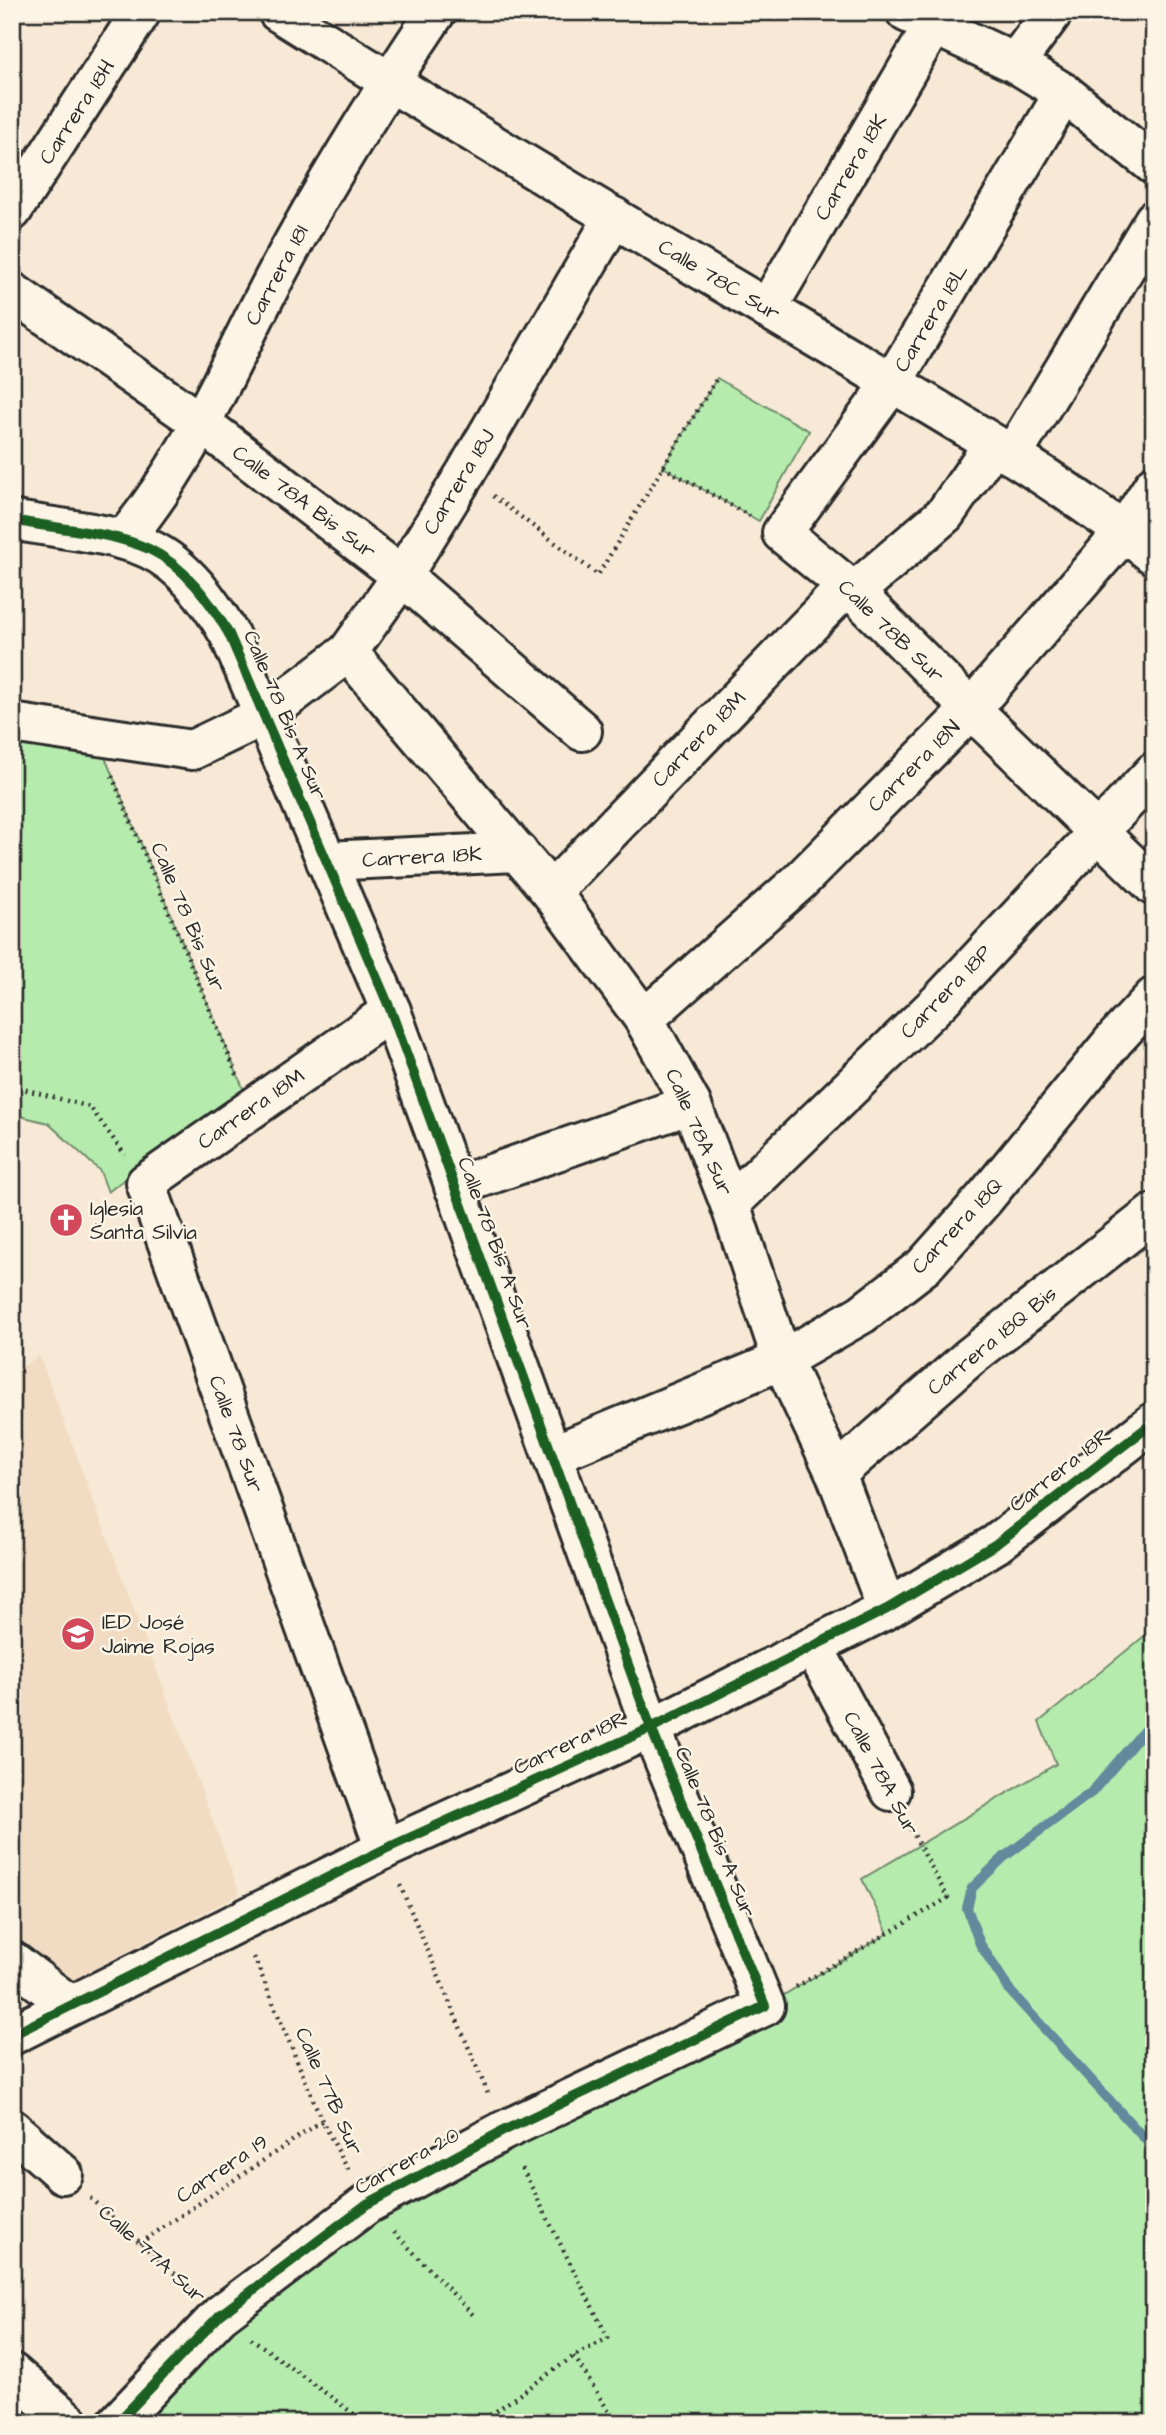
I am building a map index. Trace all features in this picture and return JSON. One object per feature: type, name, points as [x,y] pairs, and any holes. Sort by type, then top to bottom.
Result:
[{"type":"street","name":"Carrera 18H","points":[[12,211],[141,12]]},
{"type":"street","name":"Calle 78C Sur","points":[[278,12],[389,82],[1003,450],[1124,531],[1154,555]]},
{"type":"street","name":"Carrera 18I","points":[[123,540],[147,513],[201,423],[301,228],[389,82],[436,12]]},
{"type":"street","points":[[1015,63],[1053,12]]},
{"type":"street","points":[[920,18],[1015,63],[1064,93],[1153,163]]},
{"type":"street","name":"Carrera 18K","points":[[767,309],[920,18]]},
{"type":"street","name":"Carrera 18L","points":[[782,533],[892,383],[1064,93]]},
{"type":"street","name":"Carrera 18J","points":[[12,723],[192,750],[265,715],[348,652],[402,576],[465,474],[614,217]]},
{"type":"street","name":"Carrera 18M","points":[[551,892],[851,589],[945,514],[1003,450],[1154,220]]},
{"type":"street","name":"Calle 78A Bis Sur","points":[[12,292],[201,423],[402,576],[582,731]]},
{"type":"street","name":"Carrera 18N","points":[[644,1019],[799,882],[971,709],[1124,531],[1154,485]]},
{"type":"street","name":"Calle 78 Bis A Sur","points":[[12,520],[123,540],[150,550],[173,565],[195,585],[214,608],[229,634],[391,1011],[651,1728],[765,2006]]},
{"type":"street","name":"Calle 78B Sur","points":[[782,533],[851,589],[1154,886]]},
{"type":"street","name":"Calle 78A Sur","points":[[348,652],[551,892],[644,1019],[691,1104],[730,1204],[782,1360],[836,1474],[887,1609]]},
{"type":"street","name":"Carrera 18P","points":[[730,1204],[940,1001],[1154,772]]},
{"type":"street","name":"Carrera 18K","points":[[326,861],[518,852]]},
{"type":"street","name":"Carrera 18Q","points":[[552,1455],[782,1360],[862,1314],[924,1266],[984,1199],[1115,1039],[1154,997]]},
{"type":"street","name":"Carrera 18M","points":[[146,1183],[391,1011]]},
{"type":"street","points":[[454,1187],[691,1104]]},
{"type":"street","name":"Calle 78 Sur","points":[[146,1183],[385,1849]]},
{"type":"street","name":"Carrera 18Q Bis","points":[[836,1474],[970,1357],[1154,1213]]},
{"type":"street","name":"Carrera 18R","points":[[12,2035],[239,1920],[385,1849],[651,1728],[887,1609],[996,1544],[1154,1422]]},
{"type":"street","name":"Calle 78A Sur","points":[[814,1648],[891,1791]]},
{"type":"street","points":[[12,1961],[70,2005]]},
{"type":"street","name":"Carrera 20","points":[[117,2423],[220,2315],[366,2204],[503,2131],[765,2006]]},
{"type":"street","points":[[12,2129],[63,2174]]},
{"type":"street","points":[[12,2373],[70,2423]]},
{"type":"path","points":[[465,474],[598,575],[717,379]]},
{"type":"path","points":[[663,467],[782,533]]},
{"type":"path","points":[[12,1086],[90,1107],[146,1183]]},
{"type":"path","points":[[479,2423],[574,2356],[608,2338]]},
{"type":"path","points":[[574,2356],[616,2423]]},
{"type":"shaded area","name":"IED José Jaime Rojas","points":[[39,1355],[240,1894],[66,1983],[12,1942],[12,1375]]},
{"type":"green space","points":[[717,378],[809,431],[759,521],[663,467]]},
{"type":"green space","points":[[12,723],[96,736],[246,1095],[108,1192],[100,1171],[48,1123],[12,1114]]},
{"type":"green space","points":[[1154,1628],[1154,2423],[117,2423],[367,2204],[765,2006],[888,1933],[862,1879],[1056,1764],[1039,1722]]},
{"type":"waterway","points":[[1154,1719],[1092,1792],[1004,1857],[972,1888],[967,1908],[980,1944],[1011,1992],[1154,2149]]},
{"type":"cycle path","points":[[12,520],[100,534],[149,549],[185,575],[214,609],[229,634],[391,1011],[651,1728],[765,2006],[503,2131],[367,2204],[220,2315],[117,2423]]},
{"type":"cycle path","points":[[12,2035],[385,1849],[651,1728],[887,1609],[996,1544],[1154,1422]]},
{"type":"place","name":"Iglesia Santa Silvia","points":[[66,1220]]},
{"type":"place","name":"IED José Jaime Rojas","points":[[78,1634]]}]
